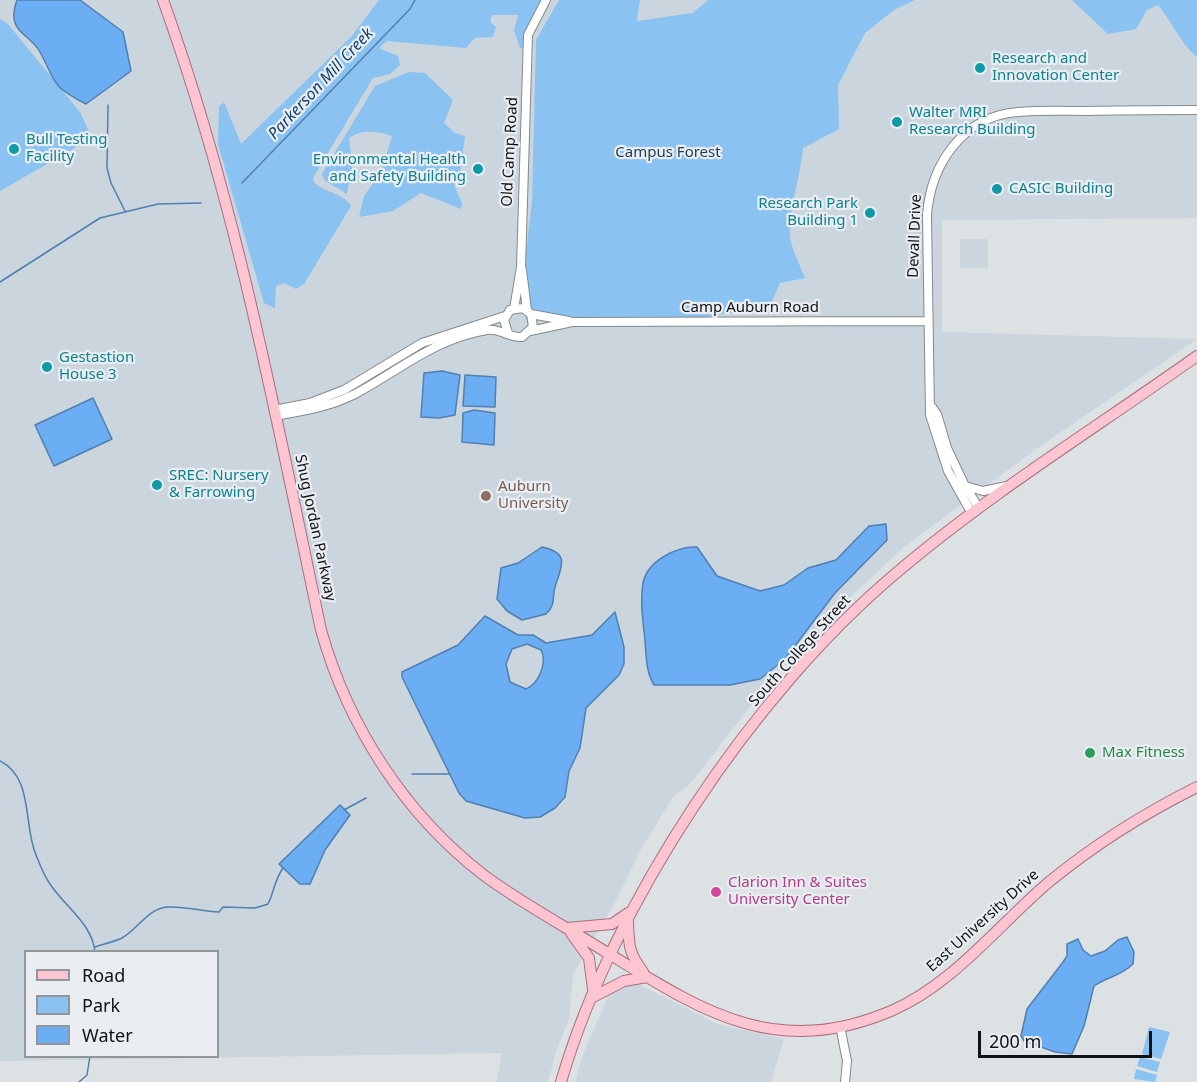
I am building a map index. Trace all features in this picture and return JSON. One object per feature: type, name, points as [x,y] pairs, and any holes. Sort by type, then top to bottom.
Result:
[{"type":"main road","name":"Shug Jordan Parkway","points":[[163,0],[205,122],[227,201],[327,650],[349,708],[368,743],[416,810],[464,859],[506,890],[610,954]]},
{"type":"main road","name":"South College Street","points":[[561,1082],[610,954],[681,825],[748,733],[784,689],[855,611],[894,575],[974,510],[1197,356]]},
{"type":"main road","name":"East University Drive","points":[[610,954],[711,1013],[754,1026],[814,1030],[855,1024],[893,1010],[928,990],[1082,857],[1151,811],[1197,787]]},
{"type":"main road","points":[[567,928],[612,924],[631,914]]},
{"type":"main road","points":[[567,928],[589,958],[593,977],[592,997],[624,981],[647,977],[631,955],[628,945],[631,914]]},
{"type":"street","name":"Old Camp Road","points":[[514,309],[521,267],[528,35],[546,0]]},
{"type":"street","name":"Devall Drive","points":[[932,407],[927,373],[927,215],[930,190],[944,156],[966,132],[987,120],[1016,112],[1197,110]]},
{"type":"street","points":[[275,413],[322,407],[340,401],[415,356],[461,337],[486,330],[522,337],[530,331],[533,323],[521,267]]},
{"type":"street","points":[[275,413],[344,390],[422,343],[506,316],[514,309],[529,312]]},
{"type":"street","name":"Camp Auburn Road","points":[[529,312],[572,322]]},
{"type":"street","points":[[506,316],[504,325],[508,333]]},
{"type":"street","name":"Camp Auburn Road","points":[[530,331],[572,322],[927,321]]},
{"type":"street","points":[[932,407],[937,414],[954,465],[966,486],[974,510]]},
{"type":"street","points":[[932,407],[932,425],[945,465],[974,510]]},
{"type":"street","points":[[966,486],[983,491],[1007,486]]},
{"type":"street","points":[[840,1026],[847,1060],[845,1082]]},
{"type":"shaded area","name":"Auburn University","points":[[0,0],[1197,0],[1197,218],[942,220],[942,332],[1197,339],[1039,447],[905,546],[830,616],[769,682],[690,784],[673,797],[641,849],[615,902],[573,974],[569,1019],[556,1052],[548,1082],[497,1082],[502,1053],[219,1058],[219,950],[24,950],[24,1058],[188,1058],[0,1061]]},
{"type":"shaded area","points":[[960,239],[988,239],[988,268],[960,268]]},
{"type":"shaded area","points":[[628,984],[640,985],[717,1024],[784,1039],[771,1082],[575,1082],[582,1057],[609,994]]},
{"type":"green space","points":[[379,0],[543,0],[529,23],[525,48],[520,48],[514,30],[518,15],[492,15],[490,22],[496,27],[493,37],[475,38],[466,48],[387,41],[379,48],[398,56],[400,65],[390,74],[373,78],[313,181],[343,198],[351,206],[304,284],[296,289],[284,283],[276,286],[275,308],[264,303],[218,144],[219,107],[224,102],[241,144],[352,36]]},
{"type":"green space","name":"Campus Forest","points":[[559,0],[640,0],[637,21],[693,13],[708,0],[915,0],[894,10],[865,33],[838,85],[839,129],[803,148],[790,232],[792,246],[805,278],[780,283],[770,306],[706,317],[526,320],[523,279],[532,201],[536,40]]},
{"type":"green space","points":[[1072,0],[1197,0],[1197,57],[1186,46],[1158,5],[1147,10],[1136,29],[1108,34]]},
{"type":"green space","points":[[0,19],[7,23],[80,112],[92,138],[0,191]]},
{"type":"green space","points":[[409,72],[425,73],[453,100],[444,123],[455,133],[465,136],[460,172],[454,185],[462,203],[461,209],[421,193],[393,211],[359,217],[364,196],[382,170],[392,136],[370,132],[359,133],[349,138],[352,166],[347,194],[324,180],[322,174],[375,86]]},
{"type":"green space","points":[[1149,1027],[1170,1032],[1161,1059],[1142,1054]]},
{"type":"green space","points":[[1140,1057],[1160,1062],[1157,1072],[1137,1066]]},
{"type":"green space","points":[[1136,1069],[1157,1075],[1155,1082],[1134,1079]]},
{"type":"water","points":[[17,0],[80,0],[123,32],[131,71],[86,104],[66,93],[56,83],[36,46],[16,26],[14,11]]},
{"type":"water","points":[[442,371],[460,375],[455,415],[439,418],[421,417],[424,373]]},
{"type":"water","points":[[465,375],[496,377],[495,407],[463,406]]},
{"type":"water","points":[[93,398],[112,439],[54,466],[35,425]]},
{"type":"water","points":[[474,410],[495,413],[494,445],[462,442],[463,413]]},
{"type":"water","points":[[886,524],[887,540],[835,593],[785,659],[760,679],[730,685],[654,685],[647,663],[642,590],[650,568],[664,556],[681,549],[697,547],[717,576],[760,591],[784,585],[808,568],[836,560],[869,526]]},
{"type":"water","points":[[542,547],[557,553],[562,562],[552,604],[546,614],[522,620],[507,611],[497,599],[501,568],[518,563]]},
{"type":"water","points":[[615,612],[624,647],[624,664],[619,675],[586,708],[580,748],[569,771],[565,797],[555,808],[540,817],[525,818],[466,801],[459,793],[402,677],[402,672],[458,645],[485,616],[518,635],[533,635],[546,643],[592,635]],"holes":[[[527,644],[541,650],[543,655],[541,672],[534,683],[526,689],[510,682],[506,664],[512,649]]]},
{"type":"water","points":[[340,805],[350,815],[325,850],[310,884],[300,884],[279,864]]},
{"type":"water","points":[[1127,937],[1134,952],[1133,964],[1094,986],[1084,1026],[1072,1054],[1055,1052],[1024,1041],[1021,1036],[1027,1009],[1067,956],[1067,944],[1078,939],[1083,950],[1091,956],[1105,951],[1118,940]]},
{"type":"waterway","name":"Parkerson Mill Creek","points":[[242,183],[410,9],[415,0]]},
{"type":"waterway","points":[[108,105],[107,168],[111,183],[125,211]]},
{"type":"waterway","name":"Parkerson Mill Creek","points":[[0,282],[100,218],[158,204],[201,203]]},
{"type":"waterway","name":"Parkerson Mill Creek","points":[[0,761],[11,769],[23,790],[32,843],[44,874],[89,932],[95,950]]},
{"type":"waterway","points":[[412,774],[450,774]]},
{"type":"waterway","points":[[344,810],[366,798]]},
{"type":"waterway","points":[[95,947],[122,938],[161,908],[181,907],[219,912],[223,907],[255,908],[268,904],[283,868]]},
{"type":"waterway","name":"Parkerson Mill Creek","points":[[79,1082],[87,1075],[90,1058]]},
{"type":"place","name":"Research and Innovation Center","points":[[980,68]]},
{"type":"place","name":"Walter MRI Research Building","points":[[897,122]]},
{"type":"place","name":"Bull Testing Facility","points":[[14,149]]},
{"type":"place","name":"Environmental Health and Safety Building","points":[[478,169]]},
{"type":"place","name":"CASIC Building","points":[[997,189]]},
{"type":"place","name":"Research Park Building 1","points":[[870,213]]},
{"type":"place","name":"Gestastion House 3","points":[[47,367]]},
{"type":"place","name":"SREC: Nursery & Farrowing","points":[[157,485]]},
{"type":"place","name":"Auburn University","points":[[486,496]]},
{"type":"place","name":"Max Fitness","points":[[1090,753]]},
{"type":"place","name":"Clarion Inn & Suites University Center","points":[[716,892]]}]
